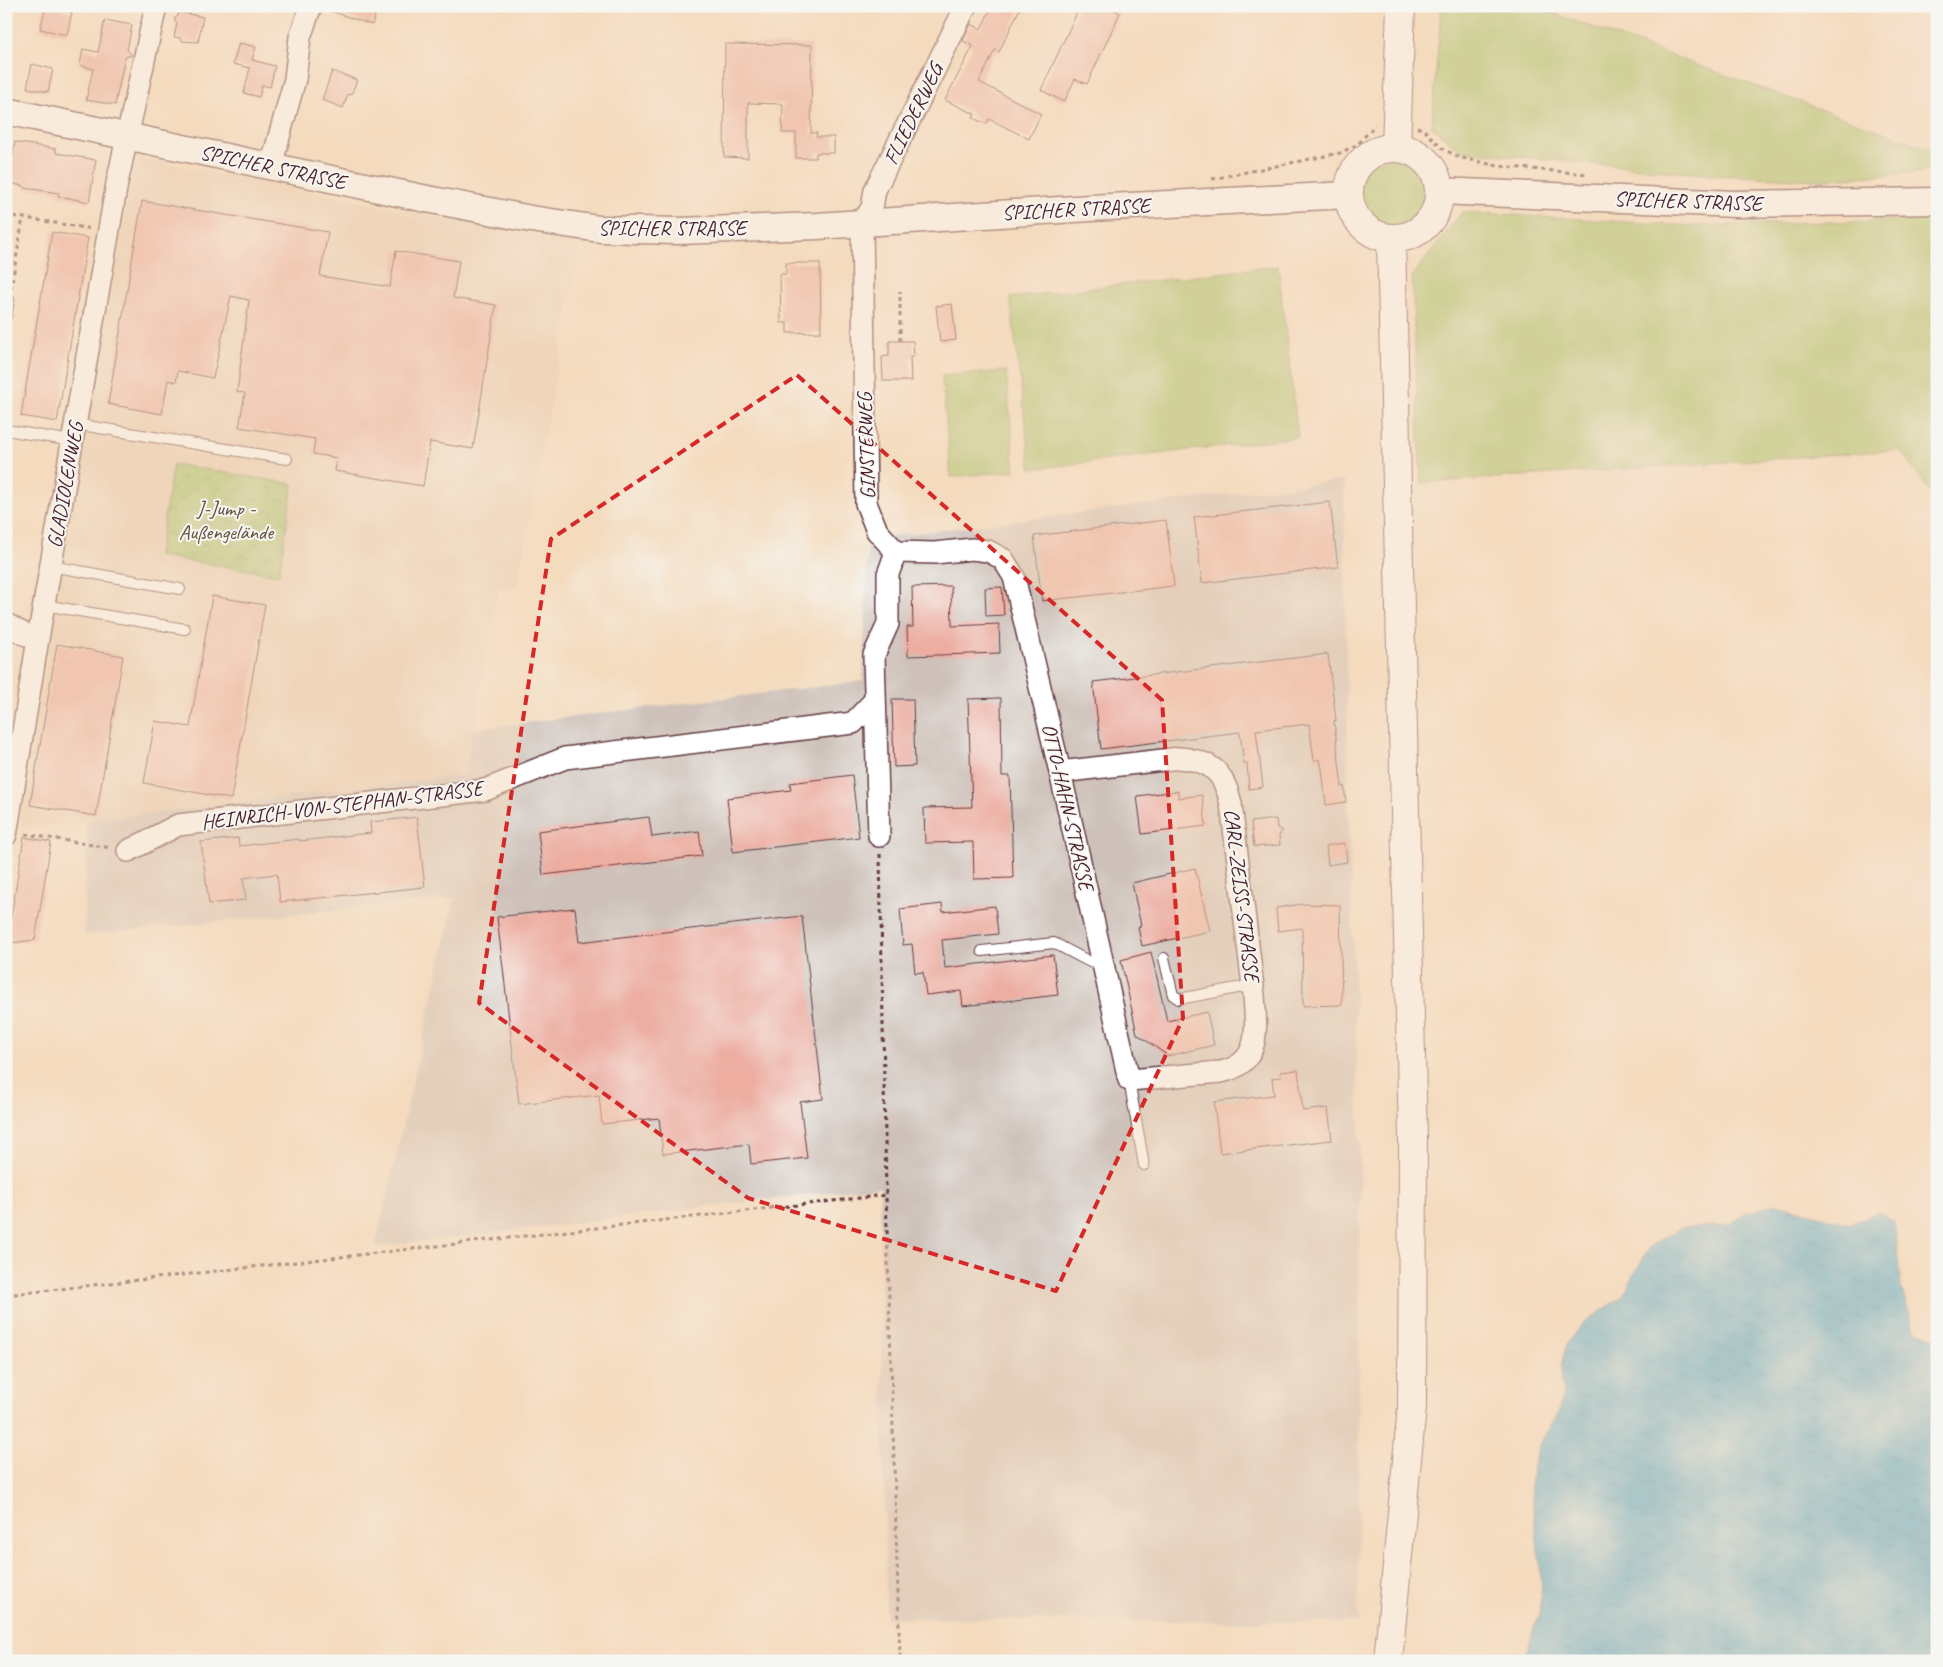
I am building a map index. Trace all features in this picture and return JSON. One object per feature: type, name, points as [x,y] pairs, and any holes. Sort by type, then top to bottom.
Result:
[{"type":"main road","points":[[1397,137],[1381,150],[1368,156],[1357,167],[1350,180],[1348,195],[1351,208],[1362,225],[1378,236],[1391,239],[1407,237],[1420,231],[1431,220],[1438,206],[1440,191],[1437,178],[1431,166],[1409,150],[1397,137],[1401,6]]},
{"type":"main road","points":[[1388,1661],[1412,1407],[1413,1158],[1391,239]]},
{"type":"street","name":"GLADIOLENWEG","points":[[6,835],[38,638],[109,232],[156,6]]},
{"type":"street","points":[[271,166],[295,79],[300,37],[311,6]]},
{"type":"street","name":"FLIEDERWEG","points":[[862,222],[872,208],[875,190],[966,6]]},
{"type":"street","name":"SPICHER STRASSE","points":[[6,111],[432,200],[531,219],[600,229],[678,231],[1348,195]]},
{"type":"street","name":"SPICHER STRASSE","points":[[1440,191],[1735,204],[1931,191]]},
{"type":"street","name":"GINSTERWEG","points":[[862,222],[866,503],[876,531],[896,552]]},
{"type":"street","name":"OTTO-HAHN-STRASSE","points":[[896,552],[936,552],[972,549],[988,551],[1002,559],[1014,577],[1129,1080]]},
{"type":"street","points":[[879,836],[874,655],[888,624],[888,574],[896,552]]},
{"type":"street","points":[[6,624],[24,634],[38,638]]},
{"type":"street","name":"HEINRICH-VON-STEPHAN-STRASSE","points":[[128,851],[178,825],[484,790],[565,758],[853,722],[875,700]]},
{"type":"street","name":"CARL-ZEISS-STRASSE","points":[[1060,772],[1180,758],[1199,760],[1214,768],[1224,781],[1231,804],[1253,985],[1256,1022],[1254,1044],[1244,1062],[1235,1068],[1221,1072],[1129,1080]]},
{"type":"lane","points":[[6,317],[9,300]]},
{"type":"lane","points":[[6,430],[74,433],[286,459]]},
{"type":"lane","points":[[51,566],[180,589]]},
{"type":"lane","points":[[44,605],[185,628]]},
{"type":"lane","points":[[982,951],[1054,943],[1090,962],[1102,958]]},
{"type":"lane","points":[[1164,958],[1174,995],[1179,999],[1253,985]]},
{"type":"lane","name":"OTTO-HAHN-STRASSE","points":[[1129,1080],[1144,1165]]},
{"type":"path","points":[[1206,180],[1340,153],[1358,144],[1376,124],[1397,137],[1414,126],[1424,130],[1442,148],[1458,158],[1498,166],[1594,175]]},
{"type":"path","points":[[1931,191],[1937,180]]},
{"type":"path","points":[[6,215],[109,232]]},
{"type":"path","points":[[9,300],[23,218]]},
{"type":"path","points":[[900,291],[900,341]]},
{"type":"path","points":[[7,831],[128,851]]},
{"type":"path","points":[[879,836],[886,1195],[900,1661]]},
{"type":"path","points":[[6,1295],[886,1195]]},
{"type":"highlighted area","points":[[797,375],[1162,700],[1183,1018],[1056,1291],[748,1198],[479,1003],[551,539]]},
{"type":"shaded area","points":[[135,157],[580,245],[517,586],[498,590],[465,775],[19,828],[92,392]]},
{"type":"shaded area","points":[[1344,480],[1348,804],[1360,1148],[1358,1623],[886,1618],[880,1186],[375,1247],[455,898],[84,935],[87,821],[464,775],[473,729],[863,681],[868,539]]},
{"type":"green space","points":[[1441,6],[1533,6],[1936,151],[1926,172],[1817,180],[1712,175],[1461,151],[1432,127]]},
{"type":"green space","points":[[1401,158],[1420,168],[1428,180],[1430,194],[1428,208],[1420,220],[1408,228],[1387,230],[1368,220],[1360,208],[1358,187],[1368,168],[1380,160]]},
{"type":"green space","points":[[1462,212],[1693,226],[1937,219],[1937,501],[1900,450],[1421,483],[1412,277]]},
{"type":"green space","points":[[1278,266],[1298,437],[1031,469],[1010,298]]},
{"type":"green space","points":[[1006,371],[1015,471],[951,477],[942,376]]},
{"type":"green space","name":"J-Jump - Außengelände","points":[[173,464],[293,484],[279,575],[158,556]]},
{"type":"water","points":[[1777,1204],[1850,1224],[1878,1212],[1894,1221],[1901,1287],[1915,1330],[1937,1339],[1937,1661],[1523,1661],[1539,1616],[1542,1584],[1531,1488],[1533,1465],[1540,1443],[1557,1416],[1563,1396],[1561,1369],[1566,1345],[1581,1325],[1623,1296],[1650,1246],[1680,1228],[1729,1225],[1745,1213]]},
{"type":"building","points":[[46,6],[72,12],[67,35],[40,29]]},
{"type":"building","points":[[326,6],[378,6],[372,25],[325,9]]},
{"type":"building","points":[[992,6],[1021,6],[999,52],[995,50],[979,82],[1041,114],[1029,139],[989,119],[986,124],[973,118],[975,114],[945,100],[973,46],[963,41],[971,24],[981,29]]},
{"type":"building","points":[[1080,6],[1107,6],[1120,13],[1087,84],[1075,79],[1064,102],[1041,90]]},
{"type":"building","points":[[179,12],[203,17],[198,42],[182,41],[180,38],[174,37],[177,24],[174,19],[178,16]]},
{"type":"building","points":[[105,20],[132,25],[127,50],[132,55],[125,57],[115,105],[86,100],[93,69],[80,65],[83,49],[98,52]]},
{"type":"building","points":[[239,43],[256,47],[252,60],[275,66],[270,87],[262,85],[259,97],[244,93],[250,68],[233,64]]},
{"type":"building","points":[[725,44],[812,45],[811,133],[817,133],[816,137],[834,137],[834,153],[816,153],[816,158],[796,158],[796,133],[782,133],[783,104],[748,103],[748,158],[724,157]]},
{"type":"building","points":[[32,64],[53,69],[48,92],[27,88]]},
{"type":"building","points":[[332,71],[357,80],[351,95],[348,94],[343,108],[322,100]]},
{"type":"building","points":[[15,142],[56,149],[56,153],[96,160],[89,202],[58,196],[59,193],[24,188],[24,186],[8,183],[9,178],[6,177],[6,154],[13,155]]},
{"type":"building","points":[[142,201],[328,232],[320,276],[390,287],[396,251],[459,261],[453,298],[496,305],[473,449],[430,442],[423,486],[335,471],[337,458],[313,454],[315,439],[239,427],[245,393],[237,392],[249,300],[231,296],[213,378],[178,371],[176,382],[168,380],[162,414],[108,404]]},
{"type":"building","points":[[52,232],[88,238],[57,422],[21,416]]},
{"type":"building","points":[[786,263],[820,263],[821,332],[787,333],[787,323],[781,323],[780,274],[786,274]]},
{"type":"building","points":[[952,304],[956,340],[940,342],[936,306]]},
{"type":"building","points":[[889,341],[913,341],[914,357],[910,357],[911,381],[883,381],[882,357],[889,356]]},
{"type":"building","points":[[1330,502],[1338,567],[1202,583],[1194,517]]},
{"type":"building","points":[[1166,520],[1174,586],[1042,601],[1034,536]]},
{"type":"building","points":[[951,586],[952,626],[999,624],[1000,653],[908,656],[907,627],[913,627],[912,587]]},
{"type":"building","points":[[1002,587],[1004,615],[986,616],[985,588]]},
{"type":"building","points":[[212,596],[265,605],[231,799],[144,783],[155,721],[190,727]]},
{"type":"building","points":[[57,644],[123,656],[96,816],[30,805]]},
{"type":"building","points":[[1328,654],[1342,787],[1344,786],[1346,802],[1326,805],[1322,769],[1320,760],[1314,760],[1309,724],[1256,730],[1263,787],[1249,789],[1247,764],[1244,764],[1240,732],[1101,749],[1093,682]]},
{"type":"building","points":[[1001,698],[1002,776],[1010,776],[1013,878],[974,879],[973,842],[925,843],[924,808],[972,807],[968,699]]},
{"type":"building","points":[[892,699],[913,699],[915,766],[894,767]]},
{"type":"building","points":[[852,775],[859,837],[733,852],[727,798],[791,790],[790,783]]},
{"type":"building","points":[[1178,791],[1178,798],[1202,795],[1206,826],[1142,834],[1137,796]]},
{"type":"building","points":[[417,817],[425,887],[280,902],[277,874],[243,878],[246,900],[209,904],[201,842],[238,838],[239,846],[371,833],[370,822]]},
{"type":"building","points":[[649,817],[652,837],[699,831],[702,856],[543,875],[538,831]]},
{"type":"building","points":[[1276,819],[1277,828],[1282,831],[1279,836],[1280,845],[1254,847],[1251,822]]},
{"type":"building","points":[[24,837],[51,842],[35,940],[11,943],[10,935],[8,936]]},
{"type":"building","points":[[1345,843],[1347,862],[1328,865],[1326,846]]},
{"type":"building","points":[[1195,868],[1210,931],[1142,946],[1138,927],[1141,926],[1132,883]]},
{"type":"building","points":[[942,904],[943,912],[995,906],[998,934],[942,940],[945,968],[1053,955],[1058,995],[963,1006],[961,991],[926,995],[923,972],[915,973],[912,944],[903,945],[900,909]]},
{"type":"building","points":[[1302,904],[1340,905],[1342,1005],[1303,1006],[1302,928],[1278,931],[1276,908]]},
{"type":"building","points":[[575,908],[579,942],[802,916],[823,1099],[800,1102],[807,1158],[751,1164],[749,1144],[663,1154],[659,1118],[602,1124],[599,1095],[519,1104],[497,917]]},
{"type":"building","points":[[1151,952],[1167,1021],[1207,1012],[1214,1045],[1168,1056],[1137,1034],[1121,960]]},
{"type":"building","points":[[1298,1070],[1303,1111],[1328,1108],[1332,1140],[1220,1153],[1214,1102],[1274,1095],[1272,1078],[1281,1077],[1280,1072]]}]
